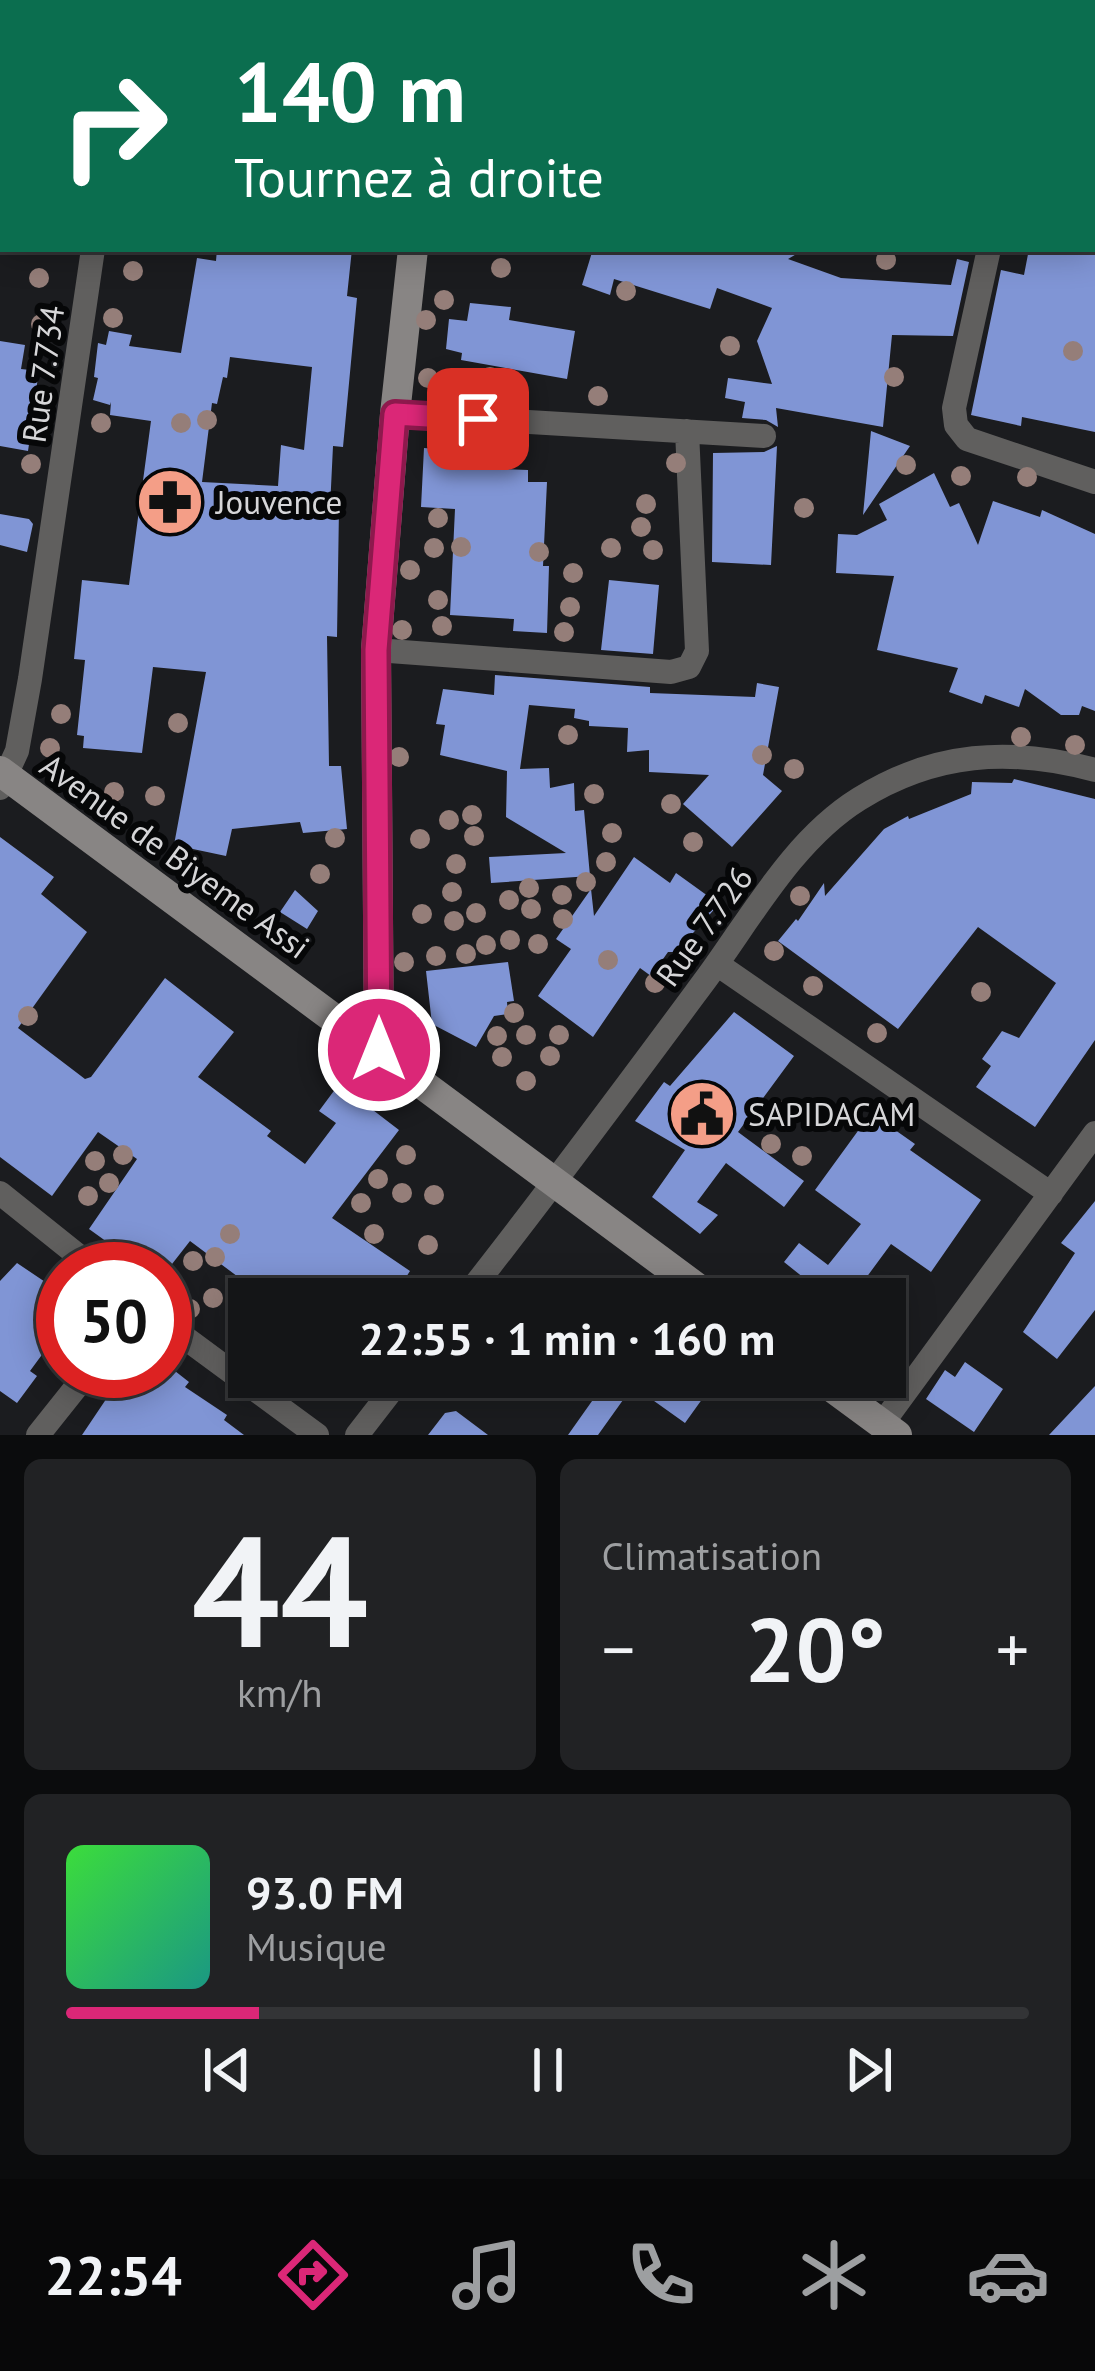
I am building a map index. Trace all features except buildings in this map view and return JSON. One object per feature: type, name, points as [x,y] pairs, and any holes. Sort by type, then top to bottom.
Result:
[{"type":"main road","points":[[379,1050],[376,650],[413,252]]},
{"type":"main road","name":"Avenue de Biyeme Assi","points":[[3,779],[379,1050],[684,1278]]},
{"type":"main road","points":[[847,1398],[890,1429]]},
{"type":"street","name":"Rue 7.734","points":[[3,779],[30,679],[94,252]]},
{"type":"street","points":[[988,252],[954,408],[956,425],[967,439],[1095,482]]},
{"type":"street","points":[[395,414],[764,436]]},
{"type":"street","points":[[376,650],[671,672],[689,667],[698,651],[687,431]]},
{"type":"street","name":"Rue 7.726","points":[[480,1278],[803,847],[857,800],[927,766],[976,755],[1029,758],[1095,770]]},
{"type":"street","points":[[717,964],[1051,1194]]},
{"type":"street","points":[[890,1429],[1095,1133]]},
{"type":"street","points":[[0,1193],[61,1242]]},
{"type":"street","points":[[192,1343],[317,1435]]},
{"type":"street","points":[[38,1435],[67,1398]]},
{"type":"street","points":[[357,1435],[386,1398]]},
{"type":"place","name":"Jouvence","points":[[170,502]]},
{"type":"place","name":"SAPIDACAM","points":[[702,1114]]},
{"type":"route","points":[[379,1050],[376,650],[395,414],[478,419]]}]
